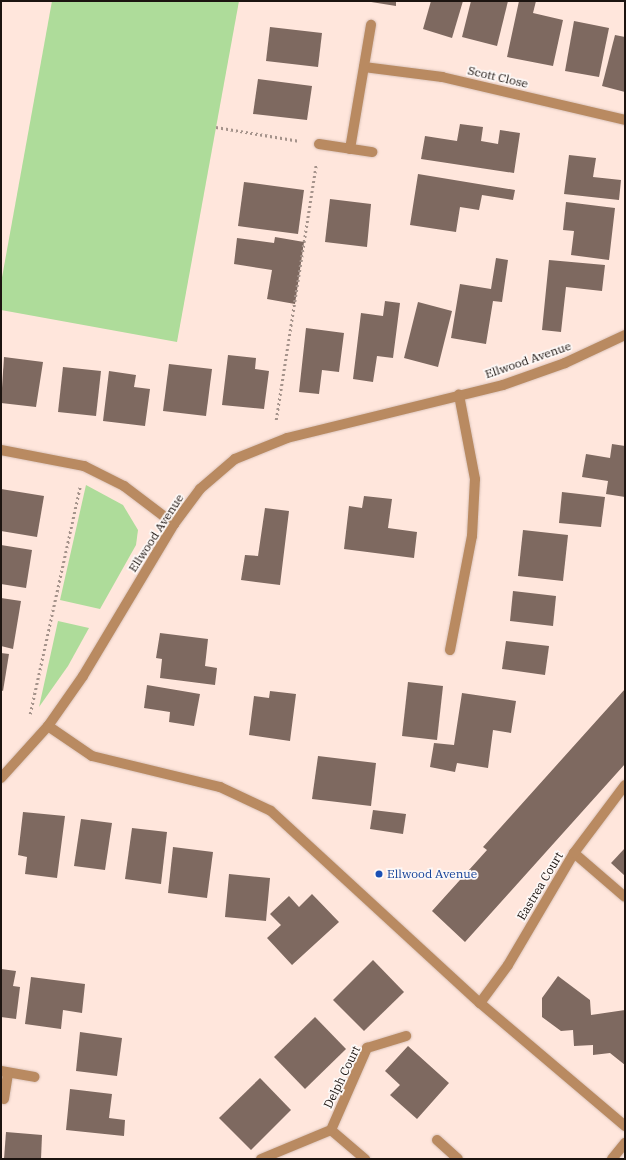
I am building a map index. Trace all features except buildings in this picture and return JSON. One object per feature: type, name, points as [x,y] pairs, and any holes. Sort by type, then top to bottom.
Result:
[{"type":"street","points":[[350,149],[371,25]]},
{"type":"street","name":"Scott Close","points":[[364,67],[442,77],[625,120]]},
{"type":"street","points":[[319,144],[372,152]]},
{"type":"street","name":"Ellwood Avenue","points":[[1,778],[48,726],[83,676],[174,524],[200,489],[235,459],[272,444],[459,395],[565,364],[625,335]]},
{"type":"street","points":[[450,650],[472,536],[475,479],[459,395]]},
{"type":"street","points":[[1,450],[84,466],[124,486],[174,524]]},
{"type":"street","points":[[48,726],[92,756],[220,787],[271,811],[480,1003],[625,1126]]},
{"type":"street","name":"Eastrea Court","points":[[480,1003],[508,965],[574,853],[625,785]]},
{"type":"street","points":[[574,853],[625,897]]},
{"type":"street","name":"Delph Court","points":[[331,1130],[367,1048],[406,1036]]},
{"type":"street","points":[[4,1099],[5,1072],[34,1078]]},
{"type":"street","points":[[261,1159],[331,1130],[365,1159]]},
{"type":"street","points":[[438,1140],[458,1159]]},
{"type":"street","points":[[612,1159],[625,1143]]},
{"type":"path","points":[[216,127],[319,144],[272,444]]},
{"type":"path","points":[[28,721],[84,466]]},
{"type":"green space","points":[[52,1],[239,1],[177,342],[1,310],[1,283]]},
{"type":"green space","points":[[86,485],[123,505],[138,530],[136,545],[100,609],[60,600]]},
{"type":"green space","points":[[58,621],[89,628],[68,666],[39,707]]},
{"type":"place","name":"Ellwood Avenue","points":[[379,874]]}]
